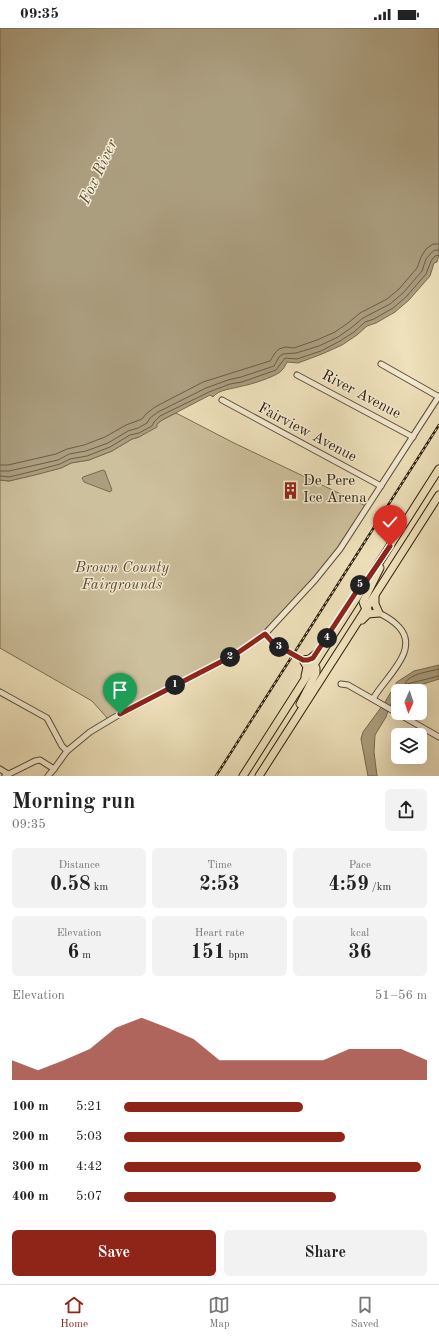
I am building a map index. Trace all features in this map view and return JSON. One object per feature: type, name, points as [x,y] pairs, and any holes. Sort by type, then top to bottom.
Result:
[{"type":"main road","points":[[303,682],[308,661],[367,580],[439,468]]},
{"type":"main road","points":[[302,710],[439,495]]},
{"type":"main road","points":[[366,608],[364,605],[365,597],[390,546]]},
{"type":"main road","points":[[375,596],[376,612]]},
{"type":"main road","points":[[366,608],[376,612]]},
{"type":"main road","points":[[259,776],[295,719],[313,698],[364,617],[368,614],[376,612]]},
{"type":"main road","points":[[243,776],[303,682],[308,661]]},
{"type":"main road","points":[[295,719],[297,711],[316,673],[308,661]]},
{"type":"street","points":[[48,776],[67,751],[90,732],[114,717],[236,654],[265,634],[315,580],[340,549],[439,396],[381,364]]},
{"type":"street","name":"River Avenue","points":[[297,375],[413,437]]},
{"type":"street","name":"Fairview Avenue","points":[[222,400],[381,486]]},
{"type":"street","points":[[373,699],[379,688],[401,660],[406,648],[405,637],[400,628],[392,621],[376,612]]},
{"type":"street","points":[[265,634],[273,643],[308,661]]},
{"type":"street","points":[[341,684],[348,685],[439,737]]},
{"type":"street","points":[[0,692],[47,718],[62,746],[67,751]]},
{"type":"street","points":[[0,769],[7,775],[40,760],[54,768]]},
{"type":"green space","name":"Brown County Fairgrounds","points":[[176,413],[234,443],[368,507],[340,549],[265,634],[245,648],[109,720],[92,701],[0,648],[0,480],[9,481],[61,468],[71,463],[89,460],[112,451],[132,439],[139,437],[162,420]]},
{"type":"water","name":"Fox River","points":[[0,28],[439,28],[439,254],[437,262],[434,263],[430,276],[409,300],[395,312],[376,323],[367,326],[342,345],[298,363],[287,362],[281,371],[267,378],[219,392],[213,397],[210,395],[162,420],[157,424],[157,427],[112,451],[89,460],[71,463],[61,468],[35,475],[9,481],[0,480]]},
{"type":"water","points":[[103,470],[105,471],[112,490],[110,492],[84,482],[82,478]]},
{"type":"water","points":[[439,665],[439,679],[424,684],[396,684],[414,671]]},
{"type":"water","points":[[391,692],[391,704],[386,717],[375,735],[374,752],[377,776],[368,776],[361,739],[363,732]]},
{"type":"railway","points":[[216,776],[439,425]]},
{"type":"place","name":"De Pere Ice Arena","points":[[290,490]]},
{"type":"route","points":[[120,714],[236,654],[265,634],[269,640],[278,647],[289,651],[303,660],[313,658],[364,580],[367,580],[390,546]]}]
